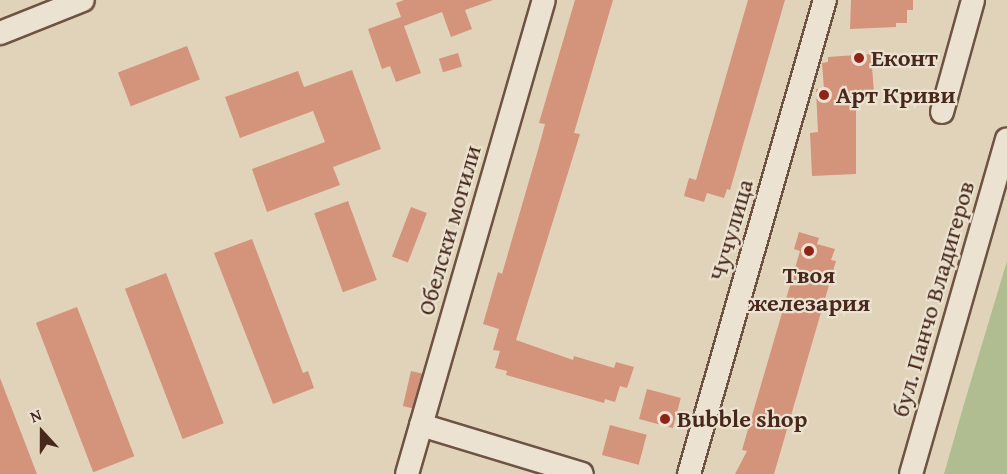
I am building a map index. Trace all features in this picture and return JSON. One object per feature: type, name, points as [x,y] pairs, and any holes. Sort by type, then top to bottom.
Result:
[{"type":"street","points":[[0,33],[83,0]]},
{"type":"street","name":"Обелски могили","points":[[407,474],[544,0]]},
{"type":"street","name":"Чучулица","points":[[689,474],[825,0]]},
{"type":"street","points":[[942,112],[973,0]]},
{"type":"street","name":"бул. Панчо Владигеров","points":[[911,474],[1007,140]]},
{"type":"street","points":[[421,425],[582,474]]},
{"type":"green space","points":[[1007,261],[1007,474],[944,474],[964,404]]},
{"type":"building","points":[[404,0],[493,0],[465,10],[472,29],[451,37],[442,12],[404,26],[421,73],[396,82],[390,66],[382,69],[368,29],[401,17],[396,3]]},
{"type":"building","points":[[575,0],[613,0],[574,133],[580,134],[516,340],[573,360],[574,356],[614,368],[616,362],[634,367],[627,388],[620,386],[615,402],[605,399],[604,403],[506,375],[507,371],[495,368],[500,351],[493,350],[499,329],[483,324],[498,272],[502,274],[538,150],[545,124],[539,123]]},
{"type":"building","points":[[748,0],[785,0],[730,190],[727,189],[724,198],[707,193],[704,202],[684,196],[689,178],[696,180]]},
{"type":"building","points":[[851,0],[913,0],[913,10],[907,10],[907,23],[896,23],[896,27],[850,29]]},
{"type":"building","points":[[187,46],[200,80],[131,106],[118,73]]},
{"type":"building","points":[[458,53],[462,66],[443,72],[439,59]]},
{"type":"building","points":[[871,54],[874,93],[856,94],[856,174],[812,176],[810,133],[818,132],[816,89],[824,89],[822,63],[828,62],[828,57]]},
{"type":"building","points":[[352,70],[381,149],[333,167],[340,185],[267,212],[252,169],[325,142],[313,111],[240,138],[225,97],[298,71],[304,87]]},
{"type":"building","points":[[348,201],[377,280],[343,292],[314,213]]},
{"type":"building","points":[[411,207],[427,213],[408,263],[392,256]]},
{"type":"building","points":[[799,232],[819,238],[817,244],[835,249],[831,260],[836,261],[774,474],[735,474],[747,451],[742,450],[800,251],[794,249]]},
{"type":"building","points":[[252,239],[303,373],[308,371],[314,388],[273,404],[214,253]]},
{"type":"building","points":[[166,273],[224,423],[183,439],[125,289]]},
{"type":"building","points":[[77,307],[134,456],[93,472],[36,323]]},
{"type":"building","points":[[411,371],[429,375],[420,410],[403,406]]},
{"type":"building","points":[[0,378],[37,474],[0,474]]},
{"type":"building","points":[[647,389],[681,398],[673,428],[639,419]]},
{"type":"building","points":[[610,425],[647,435],[639,465],[602,455]]},
{"type":"place","name":"Еконт","points":[[859,58]]},
{"type":"place","name":"Арт Криви","points":[[824,95]]},
{"type":"place","name":"Твоя железария","points":[[809,251]]},
{"type":"place","name":"Bubble shop","points":[[665,419]]}]
